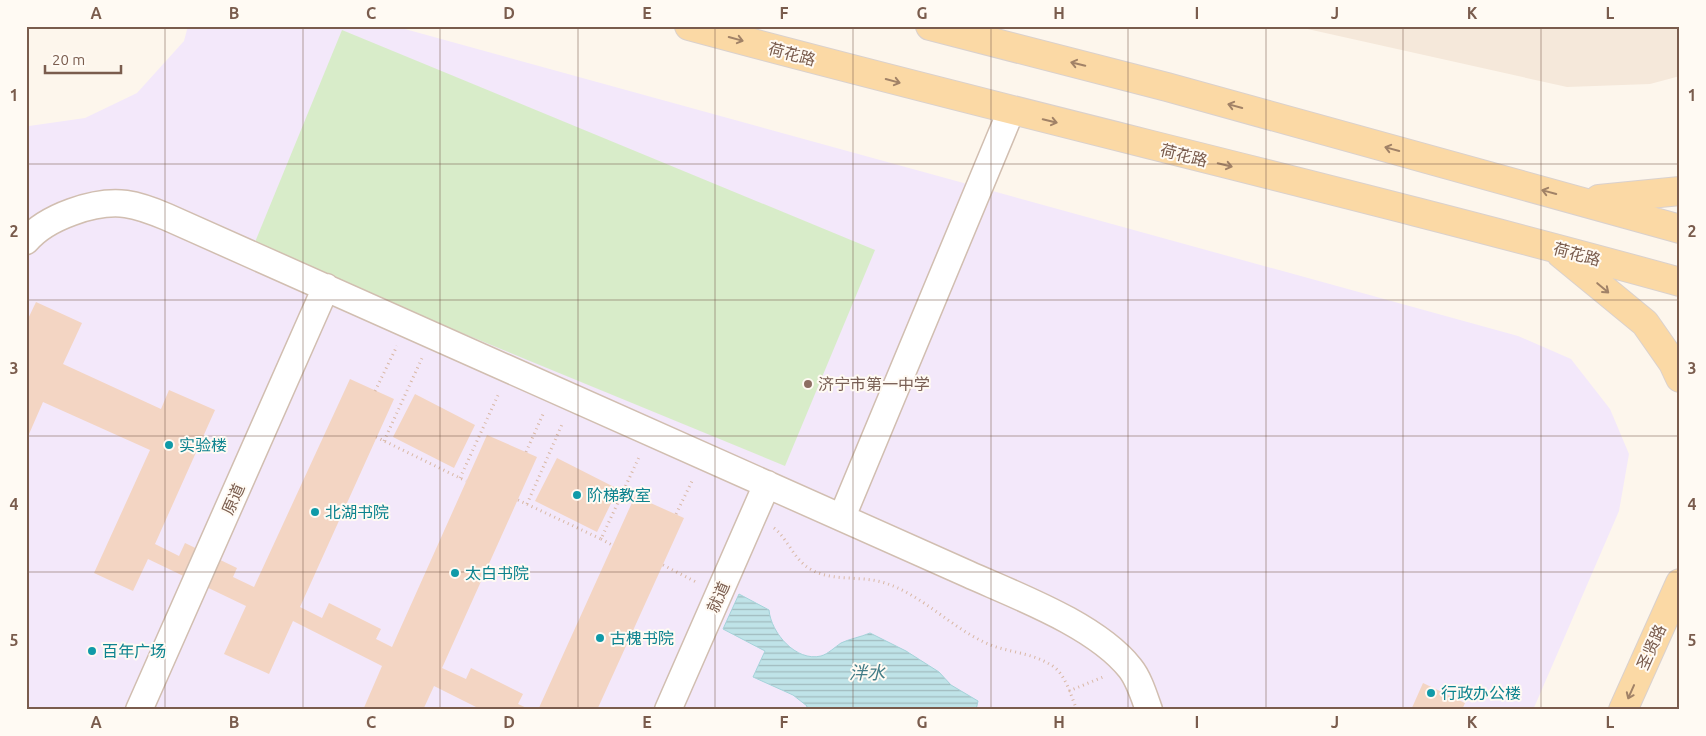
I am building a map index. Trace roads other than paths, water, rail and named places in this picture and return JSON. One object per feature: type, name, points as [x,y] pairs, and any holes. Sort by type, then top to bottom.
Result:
[{"type":"main road","name":"荷花路","points":[[689,26],[1011,111],[1552,247],[1680,282]]},
{"type":"main road","points":[[930,26],[1167,87],[1680,229]]},
{"type":"main road","points":[[1578,200],[1680,191]]},
{"type":"main road","points":[[1552,247],[1645,323],[1673,363],[1680,378]]},
{"type":"main road","name":"圣贤路","points":[[1623,710],[1680,584]]},
{"type":"street","points":[[842,518],[1011,111]]},
{"type":"street","points":[[26,241],[31,235],[54,220],[73,211],[90,206],[125,204],[160,214],[767,484],[1057,616],[1112,648],[1129,666],[1142,690],[1149,710]]},
{"type":"street","name":"原道","points":[[140,710],[326,288]]},
{"type":"street","name":"就道","points":[[668,710],[767,484]]},
{"type":"water","name":"泮水","points":[[739,594],[769,610],[774,628],[786,644],[803,655],[821,656],[841,643],[870,633],[906,651],[939,672],[951,685],[978,701],[976,710],[806,710],[807,706],[793,695],[753,677],[765,651],[723,629]]},
{"type":"place","name":"济宁市第一中学","points":[[808,384]]},
{"type":"place","name":"实验楼","points":[[169,445]]},
{"type":"place","name":"阶梯教室","points":[[577,495]]},
{"type":"place","name":"北湖书院","points":[[315,512]]},
{"type":"place","name":"太白书院","points":[[455,573]]},
{"type":"place","name":"古槐书院","points":[[600,638]]},
{"type":"place","name":"百年广场","points":[[92,651]]},
{"type":"place","name":"行政办公楼","points":[[1431,693]]}]
